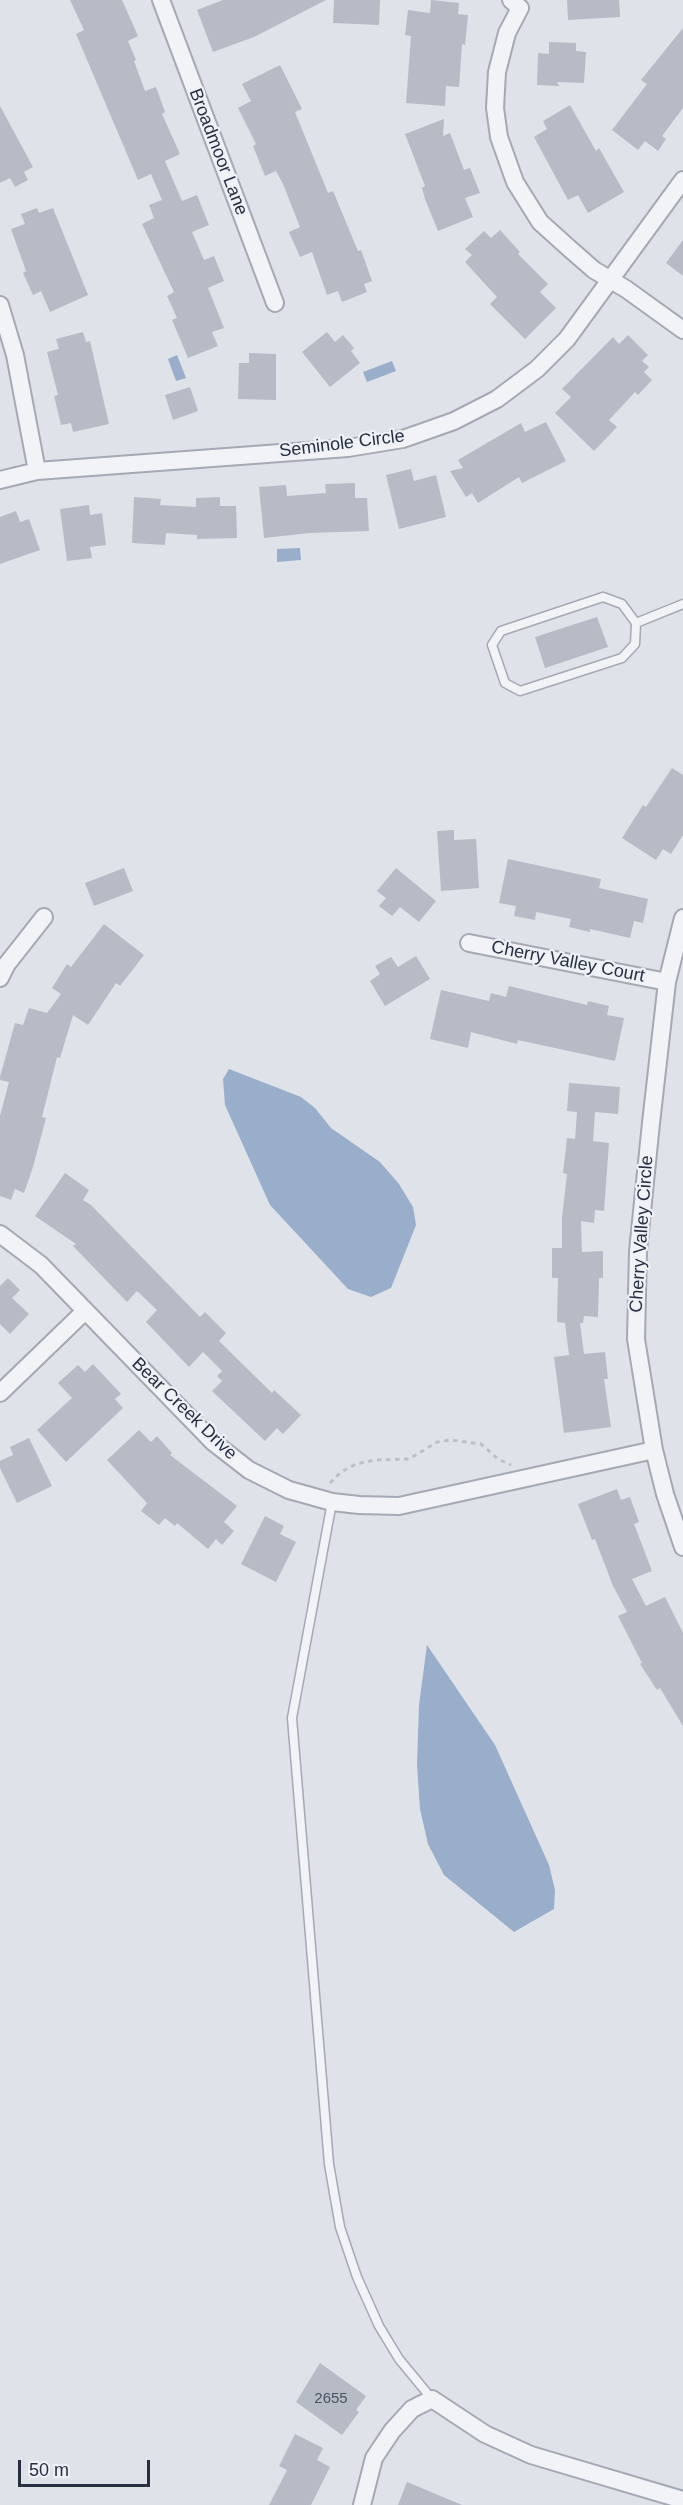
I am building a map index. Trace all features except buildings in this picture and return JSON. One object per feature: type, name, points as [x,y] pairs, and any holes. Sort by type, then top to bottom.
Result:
[{"type":"street","name":"Broadmoor Lane","points":[[161,0],[275,303]]},
{"type":"street","points":[[511,0],[520,8],[507,33],[497,72],[495,108],[500,136],[515,182],[540,222],[594,270],[683,330]]},
{"type":"street","name":"Seminole Circle","points":[[0,480],[37,471],[348,448],[404,439],[454,421],[497,399],[537,369],[567,339],[683,180]]},
{"type":"street","points":[[0,305],[15,355],[37,471]]},
{"type":"street","points":[[0,978],[44,917]]},
{"type":"street","name":"Cherry Valley Circle","points":[[683,918],[667,982],[638,1251],[636,1339],[654,1450],[665,1494],[683,1547]]},
{"type":"street","name":"Cherry Valley Court","points":[[469,943],[667,982]]},
{"type":"street","name":"Bear Creek Drive","points":[[0,1234],[41,1265],[213,1442],[249,1470],[289,1490],[332,1502],[399,1506],[654,1450]]},
{"type":"street","points":[[0,1393],[85,1311]]},
{"type":"street","points":[[362,2505],[374,2458],[412,2409],[432,2398],[485,2434],[531,2455],[664,2499],[683,2500]]},
{"type":"lane","points":[[603,597],[622,604],[636,623],[635,644],[622,658],[520,692],[506,683],[492,645],[501,631],[603,597]]},
{"type":"lane","points":[[636,623],[683,604]]},
{"type":"lane","points":[[332,1502],[292,1718],[329,2164],[340,2227],[374,2316],[399,2359],[432,2398]]},
{"type":"path","points":[[330,1483],[341,1472],[356,1464],[375,1460],[409,1458],[437,1442],[451,1440],[481,1444],[498,1459],[511,1465]]},
{"type":"water","points":[[177,355],[186,378],[176,381],[168,359]]},
{"type":"water","points":[[392,361],[396,371],[367,382],[363,372]]},
{"type":"water","points":[[300,548],[301,560],[277,562],[277,549]]},
{"type":"water","points":[[229,1069],[301,1097],[315,1108],[331,1128],[380,1162],[399,1184],[413,1207],[416,1225],[391,1288],[371,1297],[348,1289],[270,1205],[225,1105],[223,1079]]},
{"type":"water","points":[[427,1645],[495,1745],[549,1865],[555,1890],[554,1909],[514,1932],[444,1875],[428,1844],[420,1809],[417,1765],[419,1705]]}]
